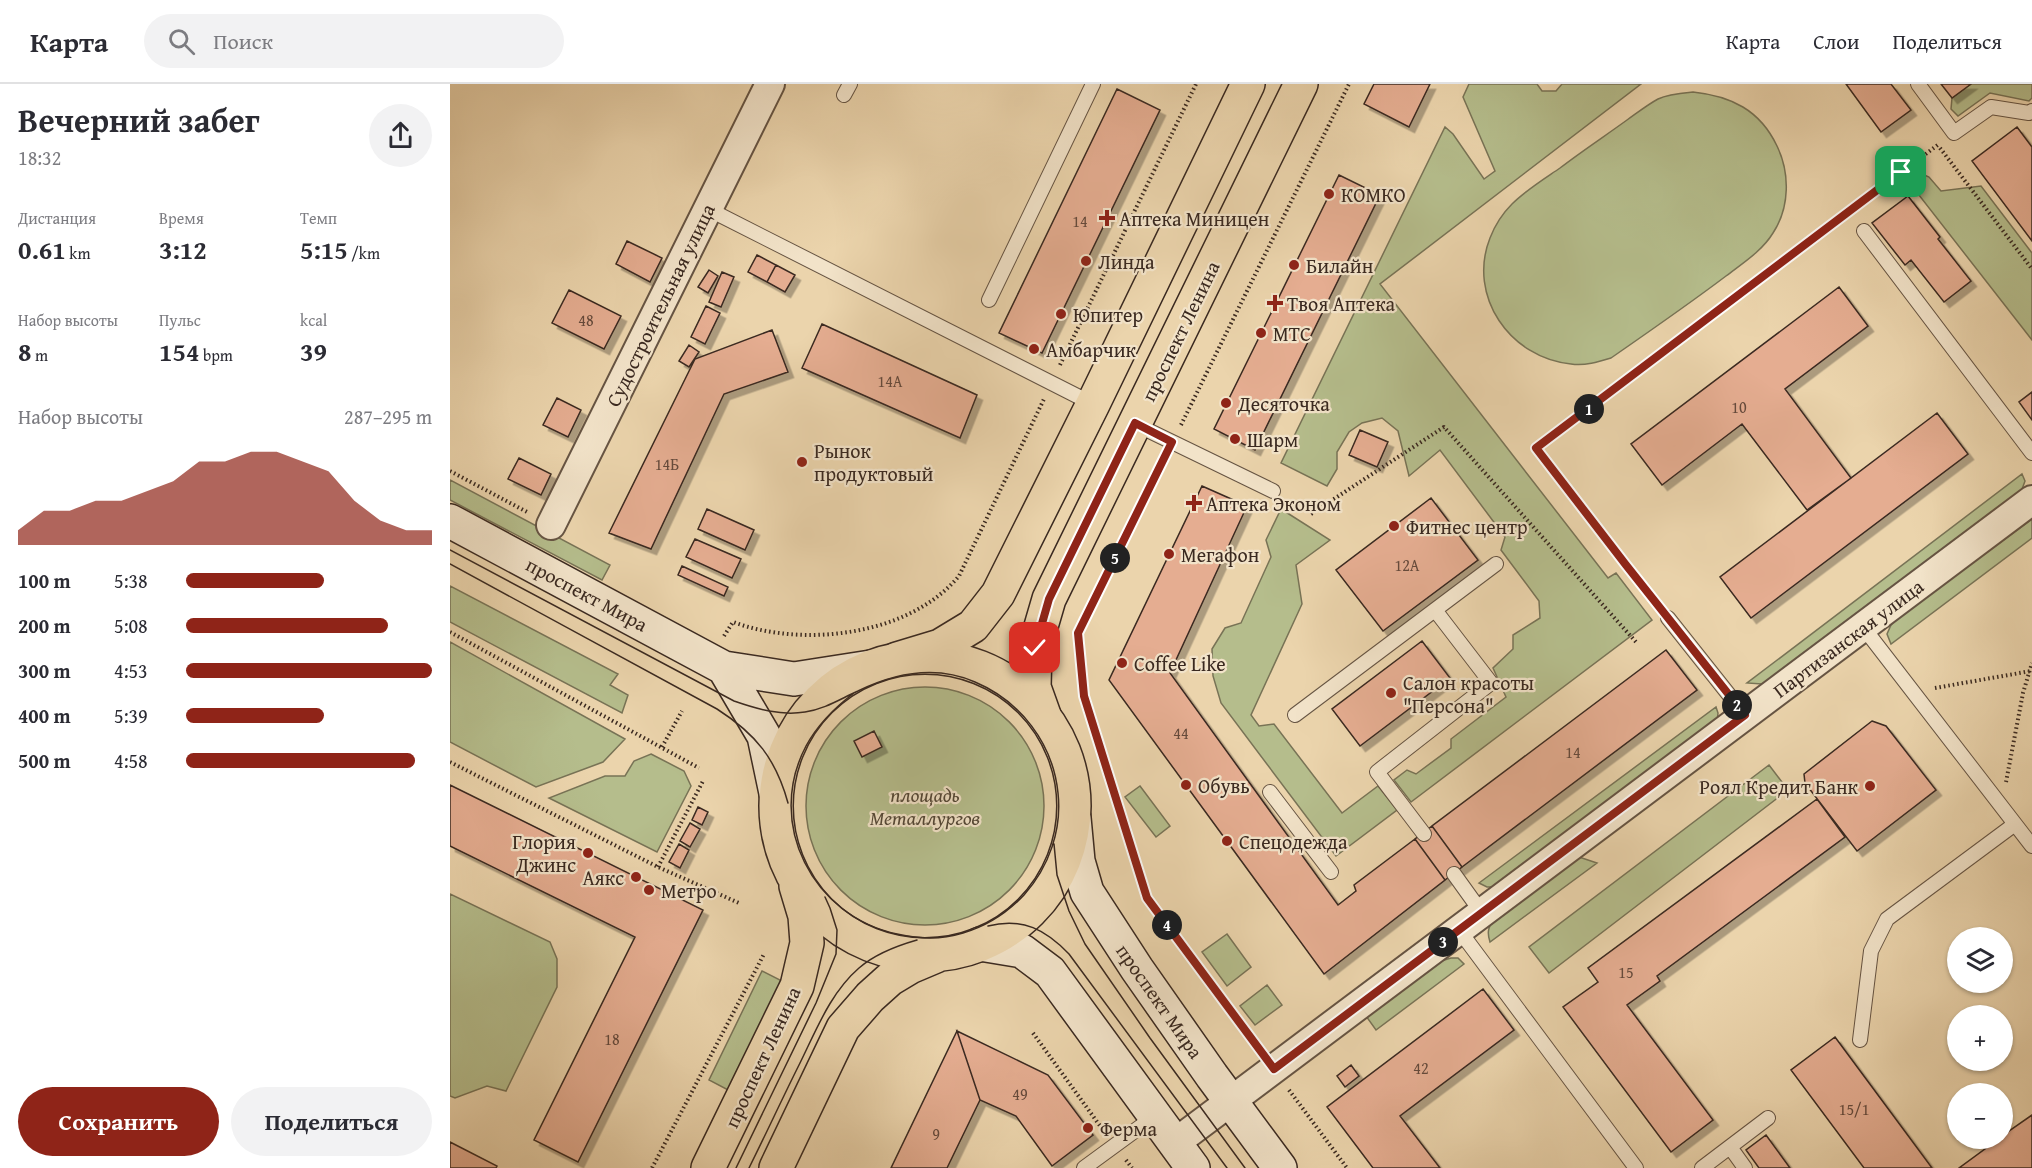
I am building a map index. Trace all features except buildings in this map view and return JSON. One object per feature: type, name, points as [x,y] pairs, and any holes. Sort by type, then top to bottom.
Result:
[{"type":"main road","points":[[776,793],[791,740],[806,717],[824,696],[846,680],[884,663],[940,646],[972,626],[998,594],[1248,84]]},
{"type":"main road","name":"проспект Ленина","points":[[1044,715],[1034,687],[1035,648],[1049,599],[1301,84]]},
{"type":"main road","name":"проспект Мира","points":[[450,521],[724,668],[794,679],[884,663]]},
{"type":"main road","points":[[776,1168],[843,1028],[870,997],[890,979],[910,967],[940,954],[980,944],[1010,928],[1045,895],[1059,871],[1069,846],[1074,818],[1074,791],[1069,764],[1059,739],[1044,715],[1018,689],[1003,678],[979,666],[952,659],[925,657],[884,663]]},
{"type":"main road","points":[[724,668],[764,736],[776,793],[777,820],[782,847],[792,873],[806,897],[825,917],[847,933],[872,945],[898,952],[940,954]]},
{"type":"main road","name":"проспект Мира","points":[[1074,818],[1078,861],[1088,892],[1117,940],[1280,1168]]},
{"type":"main road","name":"проспект Ленина","points":[[708,1168],[797,986],[807,943],[805,916],[792,873]]},
{"type":"main road","points":[[980,944],[1022,951],[1050,972],[1184,1156]]},
{"type":"street","name":"Судостроительная улица","points":[[551,525],[770,84]]},
{"type":"street","name":"Партизанская улица","points":[[1184,1156],[1231,1102],[2032,500]]},
{"type":"lane","points":[[988,300],[1093,84]]},
{"type":"lane","points":[[1918,84],[1954,133],[1991,107],[2029,113],[2032,111]]},
{"type":"lane","points":[[708,209],[1092,404]]},
{"type":"lane","points":[[1864,231],[2032,453]]},
{"type":"lane","points":[[1135,423],[1273,492]]},
{"type":"lane","points":[[1295,715],[1496,564]]},
{"type":"lane","points":[[1424,834],[1377,772],[1491,683],[1435,610]]},
{"type":"lane","points":[[1668,618],[1745,715]]},
{"type":"lane","points":[[1863,627],[2032,846]]},
{"type":"lane","points":[[1270,792],[1331,872]]},
{"type":"lane","points":[[1860,1040],[1871,951],[1887,919],[2015,824]]},
{"type":"lane","points":[[1454,874],[1482,913]]},
{"type":"lane","points":[[1459,930],[1636,1168]]},
{"type":"lane","points":[[1084,1168],[1155,1116]]},
{"type":"lane","points":[[1702,1168],[1768,1119]]},
{"type":"lane","points":[[1730,1147],[1745,1168]]},
{"type":"path","points":[[733,622],[749,628],[805,635],[871,629],[906,616],[947,590],[959,576],[1196,84]]},
{"type":"path","points":[[1347,1168],[1147,898],[1084,696],[1078,633],[1349,84]]},
{"type":"path","points":[[1668,618],[1536,448],[1954,133]]},
{"type":"path","points":[[1938,145],[2032,269]]},
{"type":"path","points":[[1311,514],[1444,427],[1636,642]]},
{"type":"path","points":[[450,471],[551,525]]},
{"type":"path","points":[[450,632],[699,768]]},
{"type":"path","points":[[2001,806],[2032,663]]},
{"type":"path","points":[[1914,692],[2031,671]]},
{"type":"path","points":[[662,747],[682,711]]},
{"type":"path","points":[[450,762],[658,867],[739,903]]},
{"type":"path","points":[[658,867],[703,781]]},
{"type":"path","points":[[652,1168],[764,954]]},
{"type":"path","points":[[1033,1033],[1132,1168]]},
{"type":"green space","points":[[1469,84],[1537,84],[1542,91],[1556,91],[1562,84],[1641,84],[1380,284],[1608,578],[1616,573],[1652,620],[1411,802],[1394,780],[1407,770],[1416,774],[1451,748],[1451,739],[1506,697],[1493,668],[1513,649],[1513,635],[1540,618],[1539,601],[1501,550],[1505,537],[1440,450],[1409,476],[1398,431],[1382,418],[1362,423],[1349,432],[1337,452],[1337,469],[1327,486],[1281,463],[1445,127],[1453,134],[1484,179],[1495,171],[1463,97]]},
{"type":"green space","points":[[1971,84],[2032,84],[2032,98],[2029,101],[1990,93],[1958,116],[1951,109],[1952,98]]},
{"type":"green space","points":[[1693,92],[1720,97],[1743,107],[1762,123],[1777,146],[1784,167],[1786,190],[1783,212],[1773,233],[1758,251],[1611,358],[1586,364],[1571,364],[1549,359],[1529,350],[1512,337],[1489,302],[1484,281],[1484,260],[1494,228],[1505,211],[1529,189],[1650,104],[1666,96]]},
{"type":"green space","points":[[1920,173],[1929,177],[1941,191],[1981,186],[2032,253],[2032,340],[1908,181]]},
{"type":"green space","points":[[2022,474],[2025,481],[2021,492],[1775,679],[1762,684],[1747,683]]},
{"type":"green space","points":[[450,480],[610,565],[602,580],[450,500]]},
{"type":"green space","points":[[1281,509],[1330,540],[1296,565],[1302,604],[1251,715],[1259,726],[1274,724],[1342,813],[1378,786],[1397,810],[1336,856],[1221,703],[1213,676],[1212,649],[1225,628],[1241,623],[1271,557],[1266,540]]},
{"type":"green space","points":[[2032,519],[2032,538],[1891,644],[1887,634],[1896,619]]},
{"type":"green space","points":[[450,586],[618,674],[610,685],[628,695],[622,713],[450,622]]},
{"type":"green space","points":[[450,642],[625,739],[603,762],[536,787],[450,742]]},
{"type":"green space","name":"площадь Металлургов","points":[[913,687],[937,687],[960,692],[981,701],[1001,714],[1017,730],[1030,750],[1039,771],[1044,806],[1042,829],[1035,852],[1017,882],[1001,898],[981,911],[960,920],[937,925],[913,925],[890,920],[869,911],[849,898],[833,882],[820,862],[811,841],[806,818],[806,794],[811,771],[820,750],[833,730],[849,714],[869,701],[890,692]]},
{"type":"green space","points":[[1716,707],[1717,722],[1497,887],[1487,887],[1479,883]]},
{"type":"green space","points":[[651,754],[684,771],[691,786],[657,852],[549,798],[605,776],[625,776],[634,761]]},
{"type":"green space","points":[[1769,765],[1788,790],[1549,973],[1529,947]]},
{"type":"green space","points":[[1140,786],[1170,826],[1156,837],[1125,797]]},
{"type":"green space","points":[[1579,857],[1597,863],[1490,942],[1488,931],[1493,920]]},
{"type":"green space","points":[[450,894],[550,942],[557,959],[557,987],[506,1091],[487,1086],[455,1098],[450,1096]]},
{"type":"green space","points":[[1227,934],[1251,967],[1227,986],[1202,952]]},
{"type":"green space","points":[[1458,958],[1464,964],[1376,1030],[1366,1016],[1441,961]]},
{"type":"green space","points":[[762,971],[784,982],[730,1091],[709,1080]]},
{"type":"green space","points":[[1267,985],[1282,1005],[1255,1025],[1240,1006]]},
{"type":"tram line","points":[[450,550],[734,701],[760,709],[787,713],[812,711],[872,685],[916,673],[960,677],[991,690],[1020,712],[1032,726],[1049,757],[1058,793],[1056,834],[1047,860],[1033,884],[1011,908],[972,930],[946,937],[922,938],[897,934],[867,924],[842,908],[820,887],[805,862],[795,835],[791,806],[795,776],[806,746],[816,731],[833,711],[854,693]]},
{"type":"tram line","points":[[450,564],[731,718],[763,749],[777,773],[788,803]]},
{"type":"tram line","points":[[1054,844],[1057,875],[1069,911],[1085,944],[1245,1168]]},
{"type":"tram line","points":[[736,1168],[816,1003],[836,954],[837,930],[825,897]]},
{"type":"tram line","points":[[988,926],[1012,923],[1033,928],[1052,938],[1069,954],[1227,1168]]},
{"type":"tram line","points":[[749,1168],[818,1026],[840,989],[859,968],[872,959],[917,940]]},
{"type":"place","name":"КОМКО","points":[[1329,194]]},
{"type":"place","name":"Аптека Миницен","points":[[1107,218]]},
{"type":"place","name":"Линда","points":[[1086,261]]},
{"type":"place","name":"Билайн","points":[[1294,265]]},
{"type":"place","name":"Твоя Аптека","points":[[1275,303]]},
{"type":"place","name":"Юпитер","points":[[1061,314]]},
{"type":"place","name":"МТС","points":[[1261,333]]},
{"type":"place","name":"Амбарчик","points":[[1034,349]]},
{"type":"place","name":"Десяточка","points":[[1226,403]]},
{"type":"place","name":"Шарм","points":[[1235,439]]},
{"type":"place","name":"Рынок продуктовый","points":[[802,462]]},
{"type":"place","name":"Аптека Эконом","points":[[1194,503]]},
{"type":"place","name":"Фитнес центр","points":[[1394,526]]},
{"type":"place","name":"Мегафон","points":[[1169,554]]},
{"type":"place","name":"Coffee Like","points":[[1122,663]]},
{"type":"place","name":"Салон красоты \"Персона\"","points":[[1391,693]]},
{"type":"place","name":"Обувь","points":[[1186,785]]},
{"type":"place","name":"Роял Кредит Банк","points":[[1870,786]]},
{"type":"place","name":"Спецодежда","points":[[1227,841]]},
{"type":"place","name":"Глория Джинс","points":[[588,853]]},
{"type":"place","name":"Аякс","points":[[636,877]]},
{"type":"place","name":"Метро","points":[[649,890]]},
{"type":"place","name":"Ферма","points":[[1088,1128]]},
{"type":"route","points":[[1035,648],[1049,599],[1135,423],[1172,442],[1078,633],[1084,696],[1147,898],[1274,1069],[1745,715],[1536,448],[1901,172]]}]
